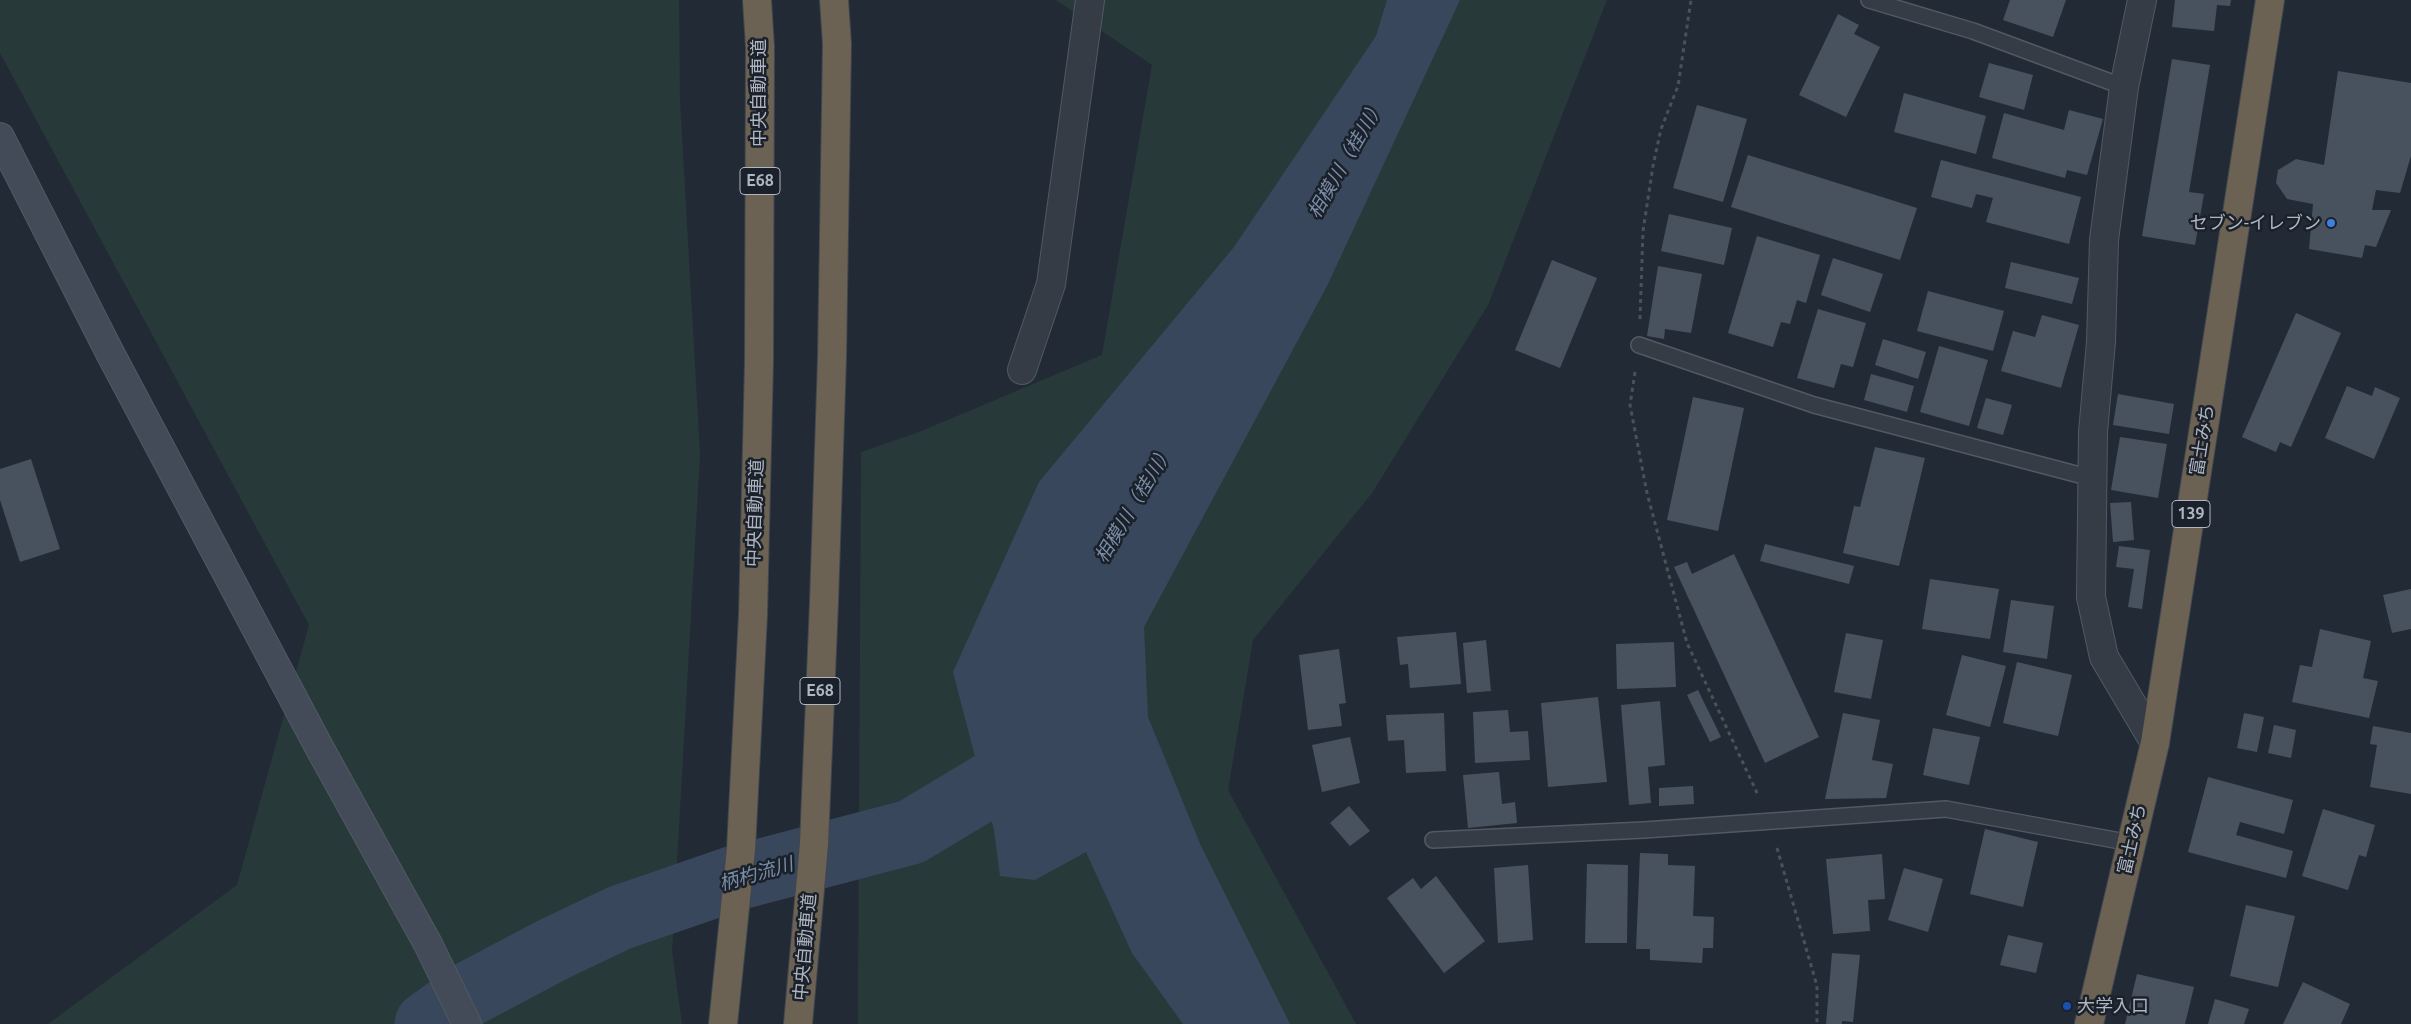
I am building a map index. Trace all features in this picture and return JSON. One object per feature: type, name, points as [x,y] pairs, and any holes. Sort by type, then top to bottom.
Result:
[{"type":"highway","name":"中央自動車道","points":[[724,1024],[741,849],[752,615],[759,362],[760,47],[757,0]]},
{"type":"highway","name":"中央自動車道","points":[[798,1024],[814,844],[824,602],[832,358],[836,44],[834,0]]},
{"type":"highway","name":"富士みち","points":[[2089,1024],[2156,743],[2270,0]]},
{"type":"street","points":[[1022,370],[1051,284],[1090,0]]},
{"type":"street","points":[[2142,0],[2124,87],[2104,240],[2101,342],[2092,432],[2090,597],[2104,657],[2156,743]]},
{"type":"street","points":[[0,136],[110,353],[319,747],[428,944],[467,1024]]},
{"type":"lane","points":[[1868,0],[1972,31],[2124,87]]},
{"type":"lane","points":[[1639,345],[1814,405],[2091,478]]},
{"type":"lane","points":[[1433,840],[1644,830],[1946,809],[2131,843]]},
{"type":"path","points":[[1691,0],[1678,86],[1661,129],[1643,231],[1639,345],[1630,404],[1647,493],[1687,643],[1769,820],[1817,986],[1817,1024]]},
{"type":"shaded area","points":[[0,0],[679,0],[680,101],[700,454],[672,951],[682,1024],[48,1024],[237,885],[309,625],[0,53]]},
{"type":"shaded area","points":[[1056,0],[1607,0],[1488,305],[1372,493],[1253,640],[1228,790],[1356,1024],[858,1024],[861,452],[919,432],[1102,355],[1152,65]]},
{"type":"water","name":"相模川（桂川）","points":[[1387,0],[1460,0],[1327,286],[1144,627],[1148,717],[1201,846],[1290,1024],[1183,1024],[1132,953],[1086,852],[1035,880],[1000,876],[994,830],[953,672],[1039,482],[1234,247],[1376,36]]},
{"type":"building","points":[[2010,0],[2066,0],[2053,37],[2003,20]]},
{"type":"building","points":[[2175,0],[2231,0],[2230,6],[2217,5],[2214,31],[2172,27]]},
{"type":"building","points":[[1838,14],[1859,25],[1854,34],[1880,47],[1846,117],[1799,95]]},
{"type":"building","points":[[2172,59],[2210,65],[2189,192],[2204,194],[2195,245],[2142,236]]},
{"type":"building","points":[[1989,63],[2033,75],[2024,110],[1979,97]]},
{"type":"building","points":[[2338,71],[2411,83],[2411,156],[2400,193],[2376,190],[2372,210],[2391,210],[2376,247],[2365,245],[2362,258],[2309,249],[2313,204],[2287,199],[2276,183],[2278,170],[2296,159],[2324,165]]},
{"type":"building","points":[[1904,93],[1986,116],[1976,154],[1894,132]]},
{"type":"building","points":[[1697,105],[1747,119],[1723,202],[1673,188]]},
{"type":"building","points":[[2069,110],[2103,119],[2087,175],[2067,170],[2065,178],[1992,158],[2004,113],[2064,130]]},
{"type":"building","points":[[1748,155],[1917,208],[1900,260],[1731,207]]},
{"type":"building","points":[[1941,160],[2081,197],[2069,244],[1986,222],[1993,198],[1976,194],[1972,208],[1931,197]]},
{"type":"building","points":[[1669,214],[1732,228],[1724,265],[1661,251]]},
{"type":"building","points":[[1757,236],[1820,255],[1806,303],[1797,300],[1790,324],[1781,322],[1773,347],[1728,333]]},
{"type":"building","points":[[1833,258],[1883,274],[1870,312],[1821,295]]},
{"type":"building","points":[[1552,260],[1597,278],[1560,368],[1515,350]]},
{"type":"building","points":[[2011,262],[2079,278],[2072,304],[2005,288]]},
{"type":"building","points":[[1658,266],[1702,274],[1691,333],[1665,329],[1664,339],[1647,336]]},
{"type":"building","points":[[1928,291],[2004,311],[1993,351],[1917,331]]},
{"type":"building","points":[[1818,309],[1866,323],[1853,367],[1841,364],[1834,388],[1797,378]]},
{"type":"building","points":[[2296,313],[2341,333],[2291,447],[2280,442],[2276,452],[2242,437]]},
{"type":"building","points":[[2042,315],[2079,325],[2061,388],[2001,371],[2013,331],[2035,337]]},
{"type":"building","points":[[1883,339],[1926,352],[1918,379],[1875,365]]},
{"type":"building","points":[[1939,346],[1988,360],[1969,426],[1920,412]]},
{"type":"building","points":[[1871,374],[1914,386],[1907,412],[1864,400]]},
{"type":"building","points":[[2347,386],[2372,396],[2375,387],[2400,398],[2374,459],[2325,438]]},
{"type":"building","points":[[2118,394],[2174,404],[2169,434],[2113,425]]},
{"type":"building","points":[[1693,397],[1744,408],[1718,531],[1667,520]]},
{"type":"building","points":[[1986,398],[2012,405],[2003,435],[1977,428]]},
{"type":"building","points":[[2120,437],[2167,444],[2158,498],[2111,490]]},
{"type":"building","points":[[1875,447],[1925,458],[1899,566],[1843,553],[1854,506],[1860,507]]},
{"type":"building","points":[[31,459],[60,549],[20,562],[0,500],[0,469]]},
{"type":"building","points":[[2131,502],[2134,540],[2113,542],[2110,503]]},
{"type":"building","points":[[1765,544],[1854,566],[1849,584],[1760,561]]},
{"type":"building","points":[[2119,546],[2150,550],[2142,609],[2128,607],[2134,569],[2116,567]]},
{"type":"building","points":[[1734,554],[1819,737],[1765,763],[1674,567],[1687,562],[1692,574]]},
{"type":"building","points":[[1930,579],[1999,589],[1990,639],[1922,629]]},
{"type":"building","points":[[2411,589],[2411,629],[2392,633],[2383,595]]},
{"type":"building","points":[[2011,600],[2054,606],[2047,659],[2003,652]]},
{"type":"building","points":[[2320,629],[2371,641],[2363,678],[2378,681],[2369,718],[2292,702],[2300,665],[2312,667]]},
{"type":"building","points":[[1456,632],[1461,684],[1410,688],[1408,664],[1400,665],[1397,637]]},
{"type":"building","points":[[1846,633],[1883,640],[1871,699],[1834,692]]},
{"type":"building","points":[[1486,640],[1491,691],[1467,693],[1463,643]]},
{"type":"building","points":[[1674,642],[1676,687],[1617,689],[1616,644]]},
{"type":"building","points":[[1339,649],[1346,703],[1339,704],[1342,726],[1308,730],[1299,655]]},
{"type":"building","points":[[1962,655],[2006,666],[1990,727],[1946,715]]},
{"type":"building","points":[[2017,662],[2072,675],[2058,736],[2003,723]]},
{"type":"building","points":[[1698,690],[1721,737],[1710,742],[1687,695]]},
{"type":"building","points":[[1598,697],[1607,782],[1548,787],[1541,703]]},
{"type":"building","points":[[1660,701],[1665,765],[1648,767],[1651,803],[1629,805],[1621,705]]},
{"type":"building","points":[[1508,710],[1510,732],[1528,731],[1530,760],[1475,763],[1473,712]]},
{"type":"building","points":[[1444,713],[1446,771],[1406,773],[1404,740],[1388,741],[1386,715]]},
{"type":"building","points":[[1843,713],[1880,720],[1872,760],[1893,764],[1886,798],[1825,799]]},
{"type":"building","points":[[2244,713],[2264,717],[2257,752],[2237,748]]},
{"type":"building","points":[[2274,725],[2296,730],[2291,758],[2268,753]]},
{"type":"building","points":[[2373,726],[2411,733],[2411,794],[2370,787],[2377,745],[2370,744]]},
{"type":"building","points":[[1933,728],[1980,737],[1969,785],[1923,775]]},
{"type":"building","points":[[1350,737],[1360,783],[1322,792],[1312,745]]},
{"type":"building","points":[[1499,772],[1502,804],[1515,802],[1517,823],[1468,828],[1463,775]]},
{"type":"building","points":[[2208,777],[2293,800],[2284,834],[2240,822],[2236,835],[2293,851],[2286,878],[2188,852]]},
{"type":"building","points":[[1693,786],[1694,804],[1659,806],[1659,788]]},
{"type":"building","points":[[1349,806],[1370,831],[1350,846],[1330,823]]},
{"type":"building","points":[[2323,809],[2375,825],[2366,857],[2359,855],[2348,890],[2302,876]]},
{"type":"building","points":[[1985,829],[2038,842],[2023,907],[1970,894]]},
{"type":"building","points":[[1640,853],[1668,854],[1668,865],[1695,866],[1693,916],[1714,917],[1713,948],[1703,948],[1702,963],[1650,960],[1650,949],[1636,949]]},
{"type":"building","points":[[1882,854],[1885,899],[1868,900],[1870,931],[1833,934],[1826,859]]},
{"type":"building","points":[[1587,864],[1628,865],[1627,943],[1585,943]]},
{"type":"building","points":[[1528,865],[1533,940],[1498,943],[1494,868]]},
{"type":"building","points":[[1904,868],[1943,879],[1928,932],[1888,920]]},
{"type":"building","points":[[1436,876],[1485,941],[1444,973],[1387,898],[1413,878],[1421,889]]},
{"type":"building","points":[[2246,905],[2295,916],[2278,987],[2230,976]]},
{"type":"building","points":[[2008,935],[2043,943],[2036,973],[2000,965]]},
{"type":"building","points":[[1832,953],[1860,955],[1853,1022],[1842,1021],[1842,1024],[1826,1024]]},
{"type":"building","points":[[2137,974],[2194,987],[2185,1024],[2125,1024]]},
{"type":"building","points":[[2303,982],[2350,1004],[2341,1024],[2283,1024]]},
{"type":"building","points":[[2215,999],[2249,1009],[2244,1024],[2208,1024]]},
{"type":"waterway","name":"柄杓流川","points":[[427,1024],[469,994],[552,950],[619,918],[732,879],[911,832],[1061,742]]},
{"type":"place","name":"セブン-イレブン","points":[[2331,223]]},
{"type":"place","name":"大学入口","points":[[2067,1006]]}]
